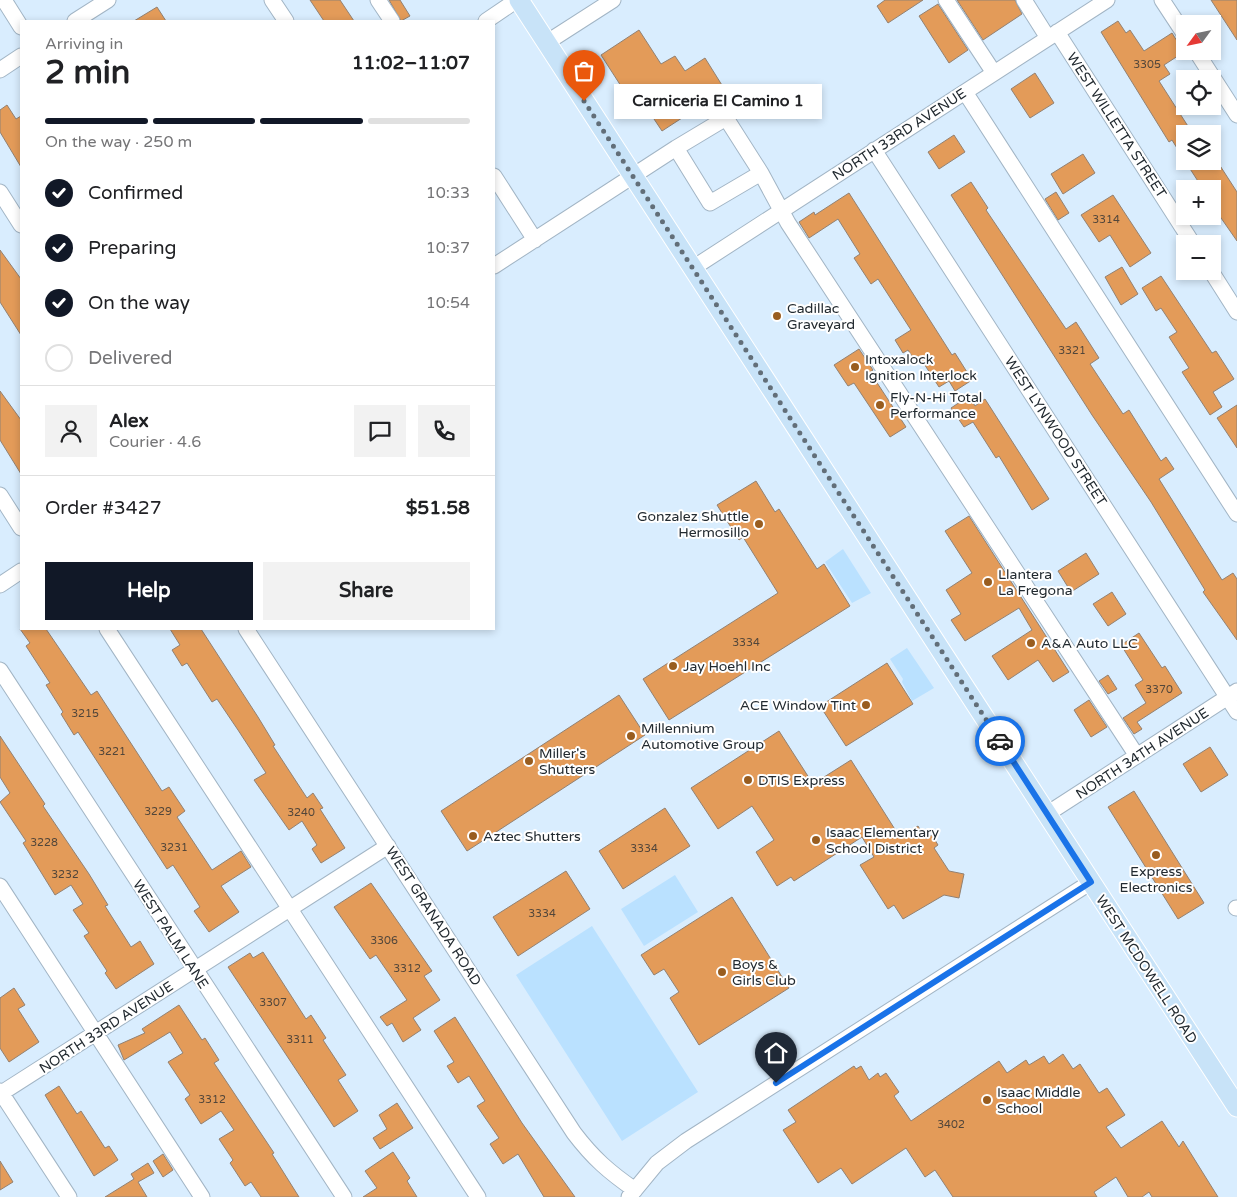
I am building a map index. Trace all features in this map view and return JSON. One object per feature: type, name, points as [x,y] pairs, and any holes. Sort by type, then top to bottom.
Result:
[{"type":"main road","name":"WEST MCDOWELL ROAD","points":[[518,0],[1237,1107]]},
{"type":"street","points":[[4,0],[20,25]]},
{"type":"street","points":[[82,19],[108,0]]},
{"type":"street","points":[[272,0],[285,20]]},
{"type":"street","points":[[378,0],[391,20]]},
{"type":"street","points":[[488,20],[518,0]]},
{"type":"street","points":[[546,43],[613,0]]},
{"type":"street","points":[[946,0],[994,73]]},
{"type":"street","name":"WEST WILLETTA STREET","points":[[1024,0],[1052,35],[1187,235]]},
{"type":"street","name":"NORTH 33RD AVENUE","points":[[693,268],[1106,0]]},
{"type":"street","points":[[1162,0],[1176,21]]},
{"type":"street","points":[[0,70],[20,57]]},
{"type":"street","points":[[1202,60],[1237,115]]},
{"type":"street","points":[[964,92],[1237,514]]},
{"type":"street","points":[[495,265],[676,148],[726,118],[761,173],[788,223],[1137,756]]},
{"type":"street","points":[[676,148],[710,203],[761,173]]},
{"type":"street","name":"WEST LYNWOOD STREET","points":[[874,150],[1232,694],[1237,712]]},
{"type":"street","points":[[495,178],[535,240]]},
{"type":"street","points":[[0,192],[20,222]]},
{"type":"street","points":[[1217,280],[1237,312]]},
{"type":"street","points":[[0,495],[20,526]]},
{"type":"street","points":[[0,584],[20,572]]},
{"type":"street","points":[[108,630],[478,1197]]},
{"type":"street","name":"WEST GRANADA ROAD","points":[[247,630],[574,1133],[596,1160],[632,1194]]},
{"type":"street","name":"WEST PALM LANE","points":[[0,670],[194,970],[344,1197]]},
{"type":"street","name":"NORTH 34TH AVENUE","points":[[1047,814],[1232,694]]},
{"type":"street","name":"NORTH 33RD AVENUE","points":[[0,1093],[388,846]]},
{"type":"street","points":[[632,1194],[657,1163],[686,1141],[1091,882]]},
{"type":"street","points":[[0,886],[202,1197]]},
{"type":"street","points":[[0,1093],[69,1197]]},
{"type":"shaded area","points":[[843,549],[871,593],[852,603],[825,562]]},
{"type":"shaded area","points":[[907,648],[934,688],[912,701],[902,682],[903,679],[890,659]]},
{"type":"shaded area","points":[[675,875],[698,912],[644,946],[621,909]]},
{"type":"shaded area","points":[[592,926],[698,1092],[622,1141],[516,975]]},
{"type":"building","points":[[310,0],[340,0],[353,20],[323,20]]},
{"type":"building","points":[[389,0],[400,0],[410,16],[400,20]]},
{"type":"building","points":[[885,0],[923,0],[888,23],[877,6]]},
{"type":"building","points":[[957,0],[1015,0],[1022,14],[983,40]]},
{"type":"building","points":[[1211,0],[1237,0],[1237,40],[1221,15]]},
{"type":"building","points":[[938,4],[968,50],[949,63],[919,16]]},
{"type":"building","points":[[157,7],[165,20],[136,20]]},
{"type":"building","points":[[1118,21],[1126,33],[1130,30],[1144,51],[1172,33],[1176,39],[1176,57],[1164,65],[1170,74],[1159,81],[1176,108],[1176,115],[1181,115],[1187,125],[1176,125],[1176,146],[1172,140],[1169,142],[1101,32]]},
{"type":"building","points":[[639,30],[661,64],[675,56],[685,71],[705,58],[725,90],[662,131],[638,95],[630,100],[601,55]]},
{"type":"building","points":[[1035,73],[1054,103],[1030,118],[1011,89]]},
{"type":"building","points":[[7,105],[16,119],[20,117],[20,165],[0,132],[0,110]]},
{"type":"building","points":[[954,135],[965,152],[939,169],[928,152]]},
{"type":"building","points":[[1083,154],[1095,173],[1063,194],[1051,174]]},
{"type":"building","points":[[1221,167],[1237,192],[1237,241],[1221,218],[1221,180],[1197,180],[1191,170],[1221,170]]},
{"type":"building","points":[[971,182],[988,208],[986,210],[1066,329],[1076,322],[1099,358],[1090,364],[1123,414],[1129,410],[1161,461],[1166,457],[1174,469],[1159,479],[1222,580],[1233,573],[1237,579],[1237,640],[1203,592],[1205,590],[1151,502],[1092,415],[951,195]]},
{"type":"building","points":[[1056,192],[1069,213],[1058,220],[1045,199]]},
{"type":"building","points":[[849,193],[952,355],[955,353],[972,380],[955,391],[949,381],[939,387],[919,356],[914,359],[908,350],[903,353],[895,340],[911,330],[878,279],[871,284],[854,258],[860,254],[838,219],[809,238],[799,222],[814,212],[815,215]]},
{"type":"building","points":[[1113,195],[1151,253],[1130,267],[1110,235],[1099,242],[1081,215]]},
{"type":"building","points":[[0,250],[20,278],[20,333],[0,302]]},
{"type":"building","points":[[1122,267],[1138,294],[1121,305],[1105,277]]},
{"type":"building","points":[[1161,276],[1212,353],[1216,351],[1234,379],[1213,392],[1222,407],[1210,415],[1182,372],[1189,368],[1169,337],[1177,332],[1161,308],[1156,311],[1142,288]]},
{"type":"building","name":"Fly-N-Hi Total Performance","points":[[859,349],[873,370],[870,372],[906,427],[890,437],[854,383],[848,386],[834,365]]},
{"type":"building","points":[[0,391],[20,419],[20,472],[0,440]]},
{"type":"building","points":[[969,396],[975,406],[985,399],[1049,499],[1032,510],[999,456],[996,458],[973,422],[964,427],[951,408]]},
{"type":"building","points":[[1237,405],[1237,448],[1217,418]]},
{"type":"building","points":[[756,481],[775,512],[779,509],[817,569],[824,564],[850,606],[669,720],[643,679],[778,593],[743,537],[739,540],[717,505]]},
{"type":"building","name":"Llantera La Fregona","points":[[969,516],[1069,672],[1053,682],[1038,660],[1008,680],[992,656],[1032,630],[1019,608],[965,641],[951,620],[961,614],[946,590],[972,573],[945,531]]},
{"type":"building","points":[[1086,553],[1099,574],[1071,592],[1058,571]]},
{"type":"building","points":[[1112,592],[1126,614],[1108,626],[1093,604]]},
{"type":"building","points":[[21,630],[47,630],[91,695],[97,691],[162,791],[169,787],[185,811],[177,817],[212,870],[241,851],[251,867],[221,886],[239,912],[209,932],[194,911],[200,907],[173,865],[167,869],[78,732],[74,735],[61,714],[63,712],[46,685],[50,683],[26,646],[30,643]]},
{"type":"building","points":[[171,630],[202,630],[258,717],[275,745],[273,746],[307,798],[313,793],[323,808],[320,809],[345,848],[321,863],[312,849],[317,845],[302,821],[289,830],[254,780],[266,773],[217,699],[212,702],[187,663],[182,666],[172,650],[180,645]]},
{"type":"building","points":[[1139,633],[1162,668],[1165,666],[1182,693],[1137,722],[1142,729],[1134,734],[1123,718],[1146,703],[1135,685],[1143,680],[1121,645]]},
{"type":"building","name":"ACE Window Tint","points":[[887,663],[913,704],[846,746],[820,706]]},
{"type":"building","points":[[1108,675],[1117,689],[1108,694],[1099,681]]},
{"type":"building","points":[[619,695],[645,735],[467,851],[441,811]]},
{"type":"building","points":[[1089,700],[1107,727],[1091,737],[1074,710]]},
{"type":"building","name":"Isaac Elementary School District","points":[[779,731],[813,784],[851,760],[896,831],[898,830],[902,836],[918,826],[926,839],[932,835],[938,845],[934,848],[949,871],[964,874],[959,898],[944,895],[903,919],[894,905],[888,909],[860,865],[874,857],[862,837],[794,881],[791,877],[777,886],[756,852],[774,840],[752,806],[718,829],[691,788]]},
{"type":"building","points":[[0,736],[45,804],[43,806],[89,874],[108,905],[105,906],[131,947],[140,941],[154,964],[116,989],[105,973],[107,971],[84,936],[89,933],[73,910],[83,904],[71,885],[55,895],[23,843],[26,841],[0,802],[10,793],[0,777]]},
{"type":"building","points":[[1210,747],[1228,775],[1201,792],[1183,764]]},
{"type":"building","name":"Express Electronics","points":[[1134,791],[1204,903],[1178,919],[1108,807]]},
{"type":"building","points":[[665,808],[690,846],[623,889],[599,851]]},
{"type":"building","points":[[566,871],[590,909],[518,956],[493,917]]},
{"type":"building","points":[[371,883],[432,971],[424,976],[440,1000],[413,1018],[421,1030],[403,1042],[392,1023],[387,1026],[380,1017],[407,1000],[376,955],[370,959],[334,907]]},
{"type":"building","name":"Boys & Girls Club","points":[[732,897],[789,988],[699,1045],[670,998],[679,992],[664,969],[654,975],[641,955]]},
{"type":"building","points":[[263,952],[306,1019],[311,1015],[326,1038],[323,1040],[346,1075],[338,1080],[358,1111],[334,1127],[228,967],[250,953],[253,958]]},
{"type":"building","points":[[14,988],[25,1005],[18,1009],[39,1042],[9,1062],[0,1048],[0,998]]},
{"type":"building","points":[[179,1005],[202,1040],[205,1038],[219,1060],[214,1063],[274,1153],[272,1154],[299,1197],[261,1197],[251,1182],[245,1186],[230,1163],[233,1160],[219,1139],[234,1130],[221,1111],[201,1124],[185,1099],[190,1095],[168,1062],[183,1053],[170,1032],[124,1060],[118,1045],[145,1033],[142,1029]]},
{"type":"building","points":[[455,1017],[522,1123],[575,1197],[544,1197],[518,1154],[503,1164],[490,1144],[499,1138],[477,1106],[485,1101],[469,1076],[458,1083],[447,1066],[454,1062],[434,1031]]},
{"type":"building","points":[[1063,1054],[1073,1069],[1080,1064],[1099,1093],[1107,1088],[1125,1115],[1106,1127],[1121,1148],[1162,1121],[1179,1147],[1183,1141],[1218,1197],[1152,1197],[1149,1192],[1142,1197],[1128,1197],[1116,1177],[1094,1192],[1097,1197],[953,1197],[935,1170],[925,1177],[906,1148],[852,1184],[841,1168],[818,1183],[783,1130],[796,1122],[788,1110],[854,1066],[856,1069],[861,1066],[869,1080],[878,1073],[880,1077],[886,1073],[899,1092],[894,1096],[911,1121],[999,1061],[1007,1073],[1026,1060],[1029,1065],[1044,1056],[1049,1064]]},
{"type":"building","points":[[59,1086],[77,1114],[81,1111],[105,1148],[109,1146],[118,1160],[94,1176],[45,1095]]},
{"type":"building","points":[[397,1103],[413,1128],[380,1149],[373,1138],[387,1129],[379,1115]]},
{"type":"building","points":[[393,1152],[410,1178],[407,1181],[417,1197],[363,1197],[377,1188],[365,1171]]},
{"type":"building","points":[[163,1154],[173,1170],[163,1177],[153,1161]]},
{"type":"building","points":[[0,1161],[13,1182],[0,1190]]},
{"type":"building","points":[[148,1163],[154,1173],[138,1182],[147,1197],[105,1197],[134,1179],[131,1174]]},
{"type":"way so far","points":[[584,101],[1000,741]]},
{"type":"place","name":"Carniceria El Camino 1","points":[[584,101]]},
{"type":"place","name":"Cadillac Graveyard","points":[[777,316]]},
{"type":"place","name":"Intoxalock Ignition Interlock","points":[[855,367]]},
{"type":"place","name":"Fly-N-Hi Total Performance","points":[[880,405]]},
{"type":"place","name":"Gonzalez Shuttle Hermosillo","points":[[759,524]]},
{"type":"place","name":"Llantera La Fregona","points":[[988,582]]},
{"type":"place","name":"A&A Auto LLC","points":[[1031,643]]},
{"type":"place","name":"Jay Hoehl Inc","points":[[673,666]]},
{"type":"place","name":"ACE Window Tint","points":[[866,705]]},
{"type":"place","name":"Millennium Automotive Group","points":[[631,736]]},
{"type":"place","name":"Miller's Shutters","points":[[529,761]]},
{"type":"place","name":"DTIS Express","points":[[748,780]]},
{"type":"place","name":"Aztec Shutters","points":[[473,836]]},
{"type":"place","name":"Isaac Elementary School District","points":[[816,840]]},
{"type":"place","name":"Express Electronics","points":[[1156,855]]},
{"type":"place","name":"Boys & Girls Club","points":[[722,972]]},
{"type":"place","name":"Isaac Middle School","points":[[987,1100]]},
{"type":"route","points":[[776,1083],[1091,882],[1000,741]]}]
